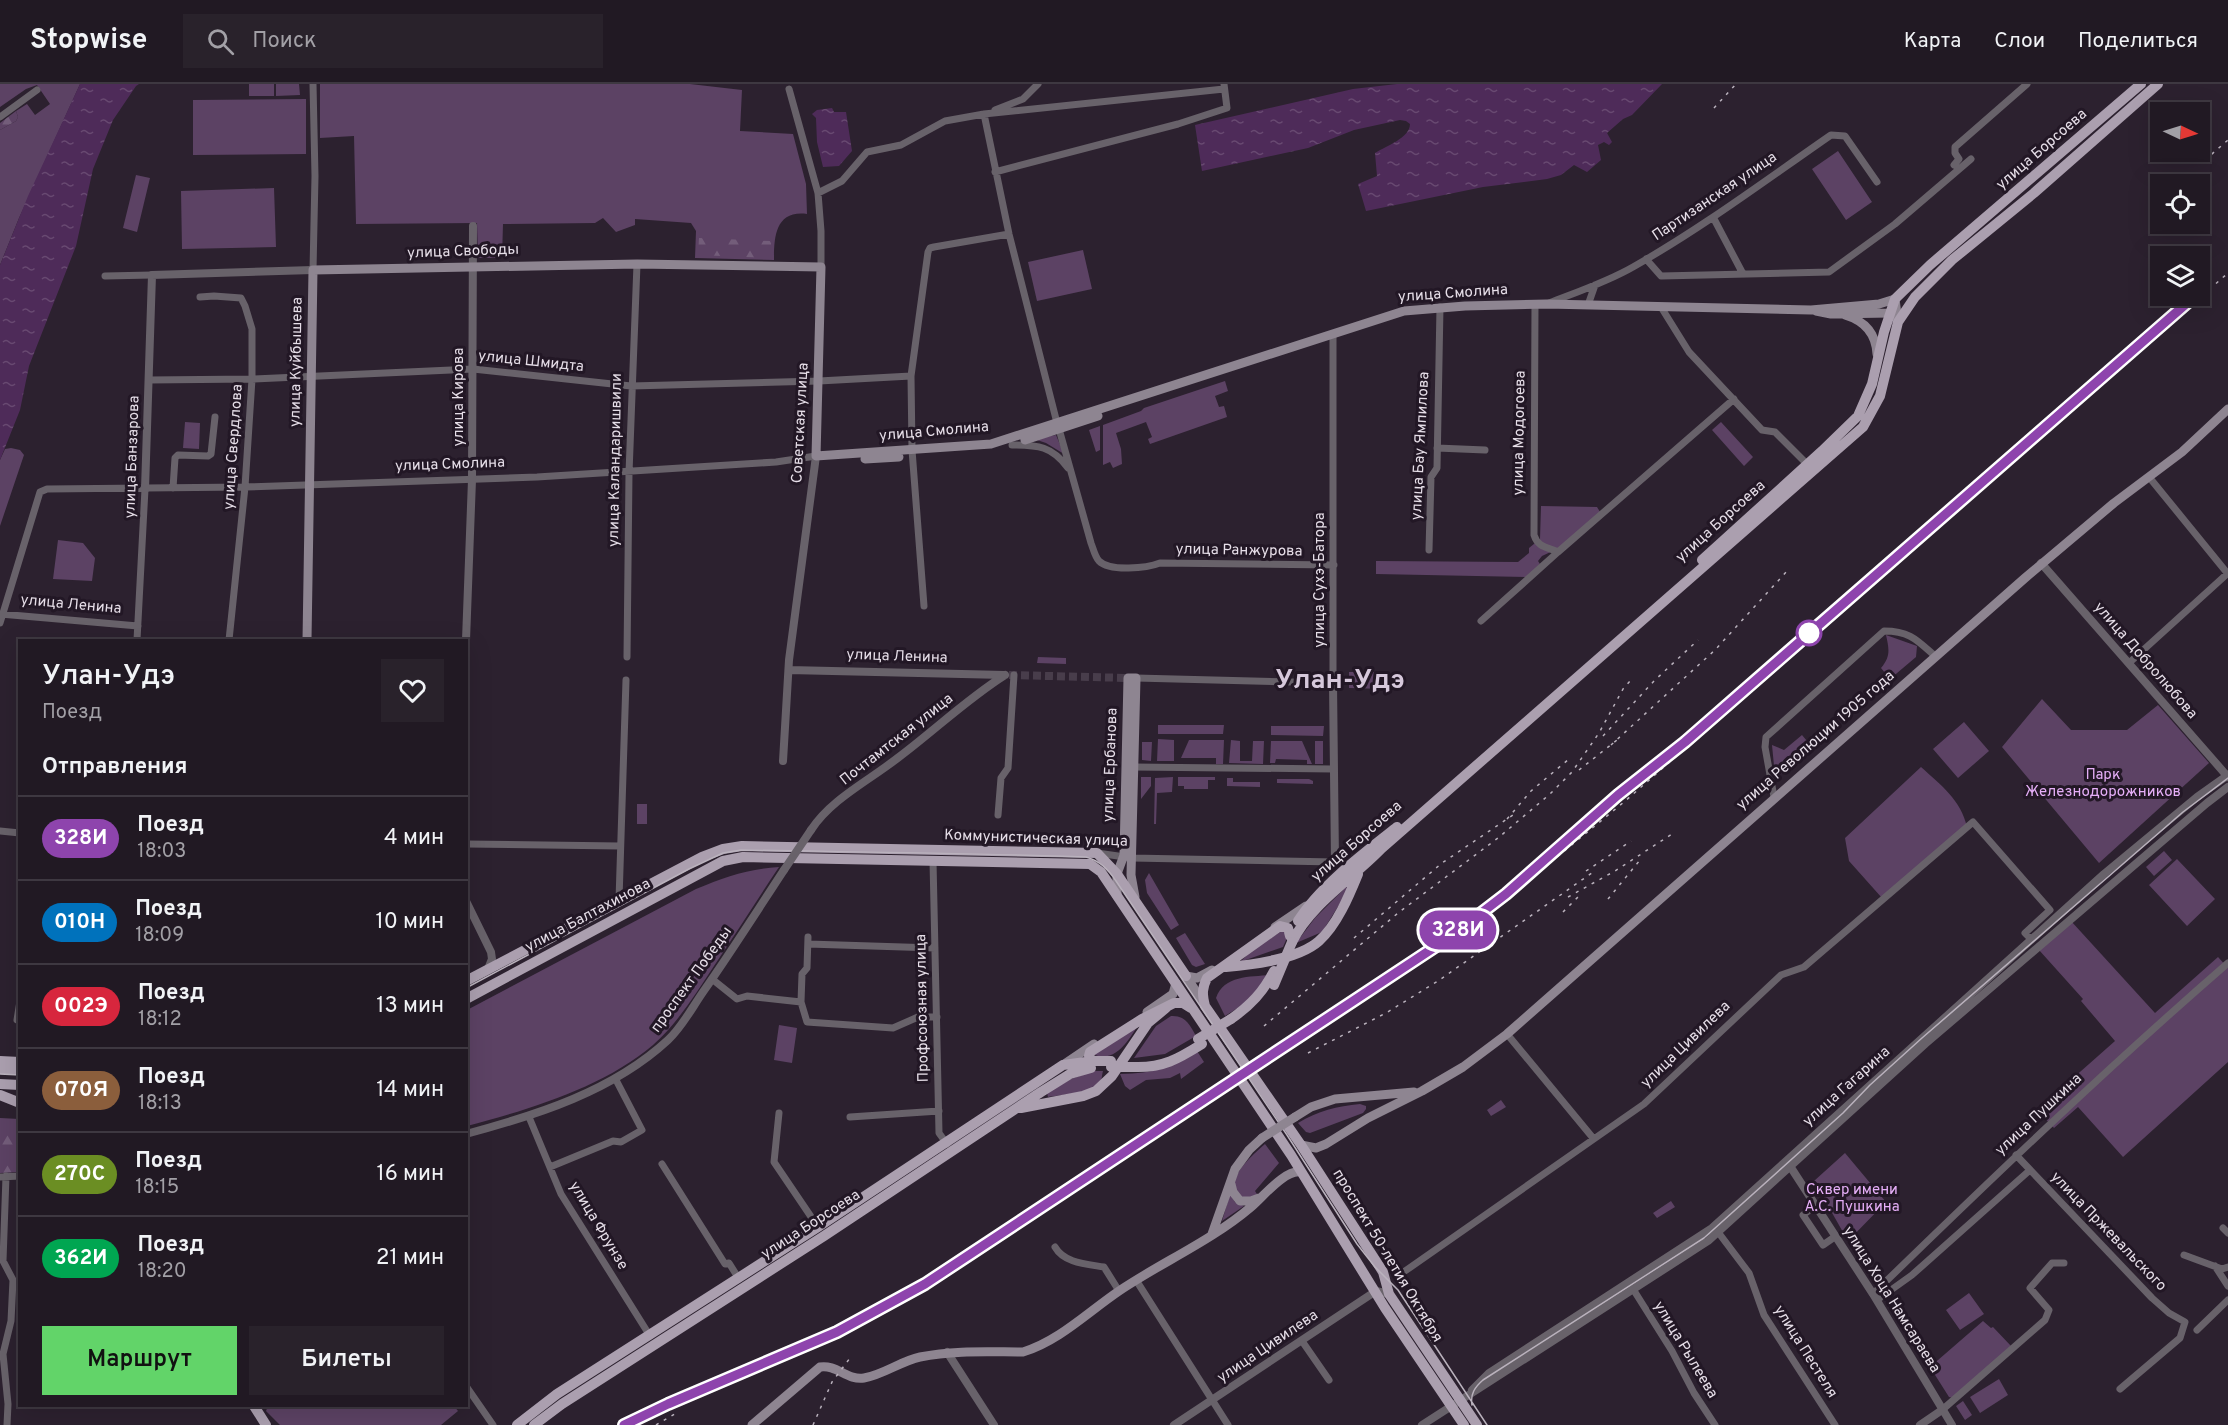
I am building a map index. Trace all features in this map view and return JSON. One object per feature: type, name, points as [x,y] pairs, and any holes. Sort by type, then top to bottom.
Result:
[{"type":"main road","name":"улица Борсоева","points":[[1290,939],[1311,914],[1359,872],[1381,849],[1811,468],[1858,416],[1872,384],[1877,357],[1895,311],[1948,256],[2141,84]]},
{"type":"main road","name":"улица Борсоева","points":[[1233,1021],[1265,989],[1304,911],[1315,898],[1664,594],[1811,468],[1863,427],[1872,414],[1882,389],[1895,311],[1915,297],[1948,256],[2034,193],[2158,84]]},
{"type":"main road","name":"улица Свободы","points":[[313,270],[637,264],[821,267]]},
{"type":"main road","name":"Советская улица","points":[[816,459],[821,267]]},
{"type":"main road","name":"улица Куйбышева","points":[[307,639],[313,270]]},
{"type":"main road","name":"улица Смолина","points":[[816,459],[913,453],[991,444],[1058,426],[1404,311],[1535,307],[1547,304],[1662,310],[1811,310],[1880,304],[1895,311]]},
{"type":"main road","points":[[1535,307],[1835,314],[1862,322],[1875,338],[1877,357]]},
{"type":"main road","name":"улица Смолина","points":[[1811,310],[1835,314],[1895,311]]},
{"type":"main road","name":"улица Революции 1905 года","points":[[1301,1145],[1320,1147],[1368,1118],[1463,1067],[1507,1034],[2041,564],[2114,503],[2182,452],[2228,409]]},
{"type":"main road","points":[[913,453],[993,450],[1012,445],[1058,426]]},
{"type":"main road","name":"улица Ербанова","points":[[1117,896],[1123,863],[1132,678]]},
{"type":"main road","name":"Коммунистическая улица","points":[[723,855],[742,846],[1096,853]]},
{"type":"main road","points":[[1096,853],[1109,864],[1123,863],[1137,902]]},
{"type":"main road","name":"улица Балтахинова","points":[[468,980],[702,857],[723,855]]},
{"type":"main road","name":"улица Балтахинова","points":[[468,998],[723,855]]},
{"type":"main road","name":"Коммунистическая улица","points":[[723,855],[1090,864],[1101,872],[1117,896]]},
{"type":"main road","name":"улица Ербанова","points":[[1123,863],[1137,902],[1205,1006]]},
{"type":"main road","name":"улица Борсоева","points":[[1225,966],[1255,964],[1313,946],[1331,926],[1352,890],[1359,872]]},
{"type":"main road","points":[[1117,896],[1193,1010]]},
{"type":"main road","points":[[1186,976],[1197,978],[1236,955],[1315,898]]},
{"type":"main road","points":[[1111,1064],[1155,1066],[1173,1062],[1200,1041],[1233,1021],[1257,1006],[1274,985],[1290,939],[1288,928],[1280,926],[1208,978],[1202,987],[1202,994],[1205,1006],[1301,1145]]},
{"type":"main road","name":"улица Борсоева","points":[[518,1425],[557,1394],[652,1339],[741,1283],[949,1147],[1063,1065],[1162,1002],[1173,994],[1176,983]]},
{"type":"main road","points":[[1093,1061],[1089,1056],[1090,1052],[1142,1019],[1174,1003],[1183,1003],[1193,1010]]},
{"type":"main road","points":[[1015,1109],[1083,1096],[1096,1091],[1112,1076],[1148,1023],[1166,1008]]},
{"type":"main road","name":"проспект 50-летия Октября","points":[[1193,1010],[1291,1155],[1296,1172],[1376,1291],[1460,1400],[1464,1425]]},
{"type":"main road","name":"улица Борсоева","points":[[1063,1065],[1093,1061],[1111,1064]]},
{"type":"main road","name":"улица Борсоева","points":[[741,1283],[818,1227],[1070,1074],[1086,1068],[1111,1064]]},
{"type":"main road","points":[[0,1084],[18,1085]]},
{"type":"main road","name":"улица Революции 1905 года","points":[[1212,1234],[1240,1160],[1262,1138],[1323,1102],[1422,1091]]},
{"type":"main road","points":[[0,1095],[18,1102]]},
{"type":"main road","points":[[1363,1097],[1372,1107],[1368,1118]]},
{"type":"main road","name":"проспект 50-летия Октября","points":[[1301,1145],[1383,1272],[1389,1294],[1477,1425]]},
{"type":"main road","points":[[752,1425],[820,1367],[835,1368],[862,1379],[917,1358],[947,1352],[1023,1352],[1052,1340],[1119,1291],[1250,1208],[1296,1172]]},
{"type":"main road","points":[[1231,1180],[1233,1192],[1240,1201],[1261,1198]]},
{"type":"main road","name":"улица Борсоева","points":[[534,1425],[652,1339]]},
{"type":"main road","points":[[256,1407],[266,1425]]},
{"type":"street","name":"улица Куйбышева","points":[[313,84],[315,176],[313,270]]},
{"type":"street","points":[[984,114],[1023,99],[1038,84]]},
{"type":"street","points":[[1954,165],[1959,159],[1955,153],[1955,147],[2027,84]]},
{"type":"street","points":[[818,193],[842,181],[867,152],[901,145],[945,122],[984,114],[1224,86],[1227,108],[1178,124],[995,172]]},
{"type":"street","name":"Советская улица","points":[[789,89],[818,193],[821,267]]},
{"type":"street","points":[[0,117],[37,90]]},
{"type":"street","points":[[984,114],[1009,234],[1071,472]]},
{"type":"street","name":"Партизанская улица","points":[[1547,304],[1632,268],[1713,217],[1831,135],[1845,136],[1877,182]]},
{"type":"street","points":[[1646,259],[1661,276],[1829,272],[1895,224],[1971,159]]},
{"type":"street","points":[[1713,217],[1742,273]]},
{"type":"street","name":"улица Кирова","points":[[466,639],[472,480],[473,226]]},
{"type":"street","points":[[924,606],[913,453],[911,376],[928,252],[930,248],[1009,234]]},
{"type":"street","name":"улица Каландаришвили","points":[[627,657],[631,386],[637,264]]},
{"type":"street","name":"улица Свободы","points":[[105,276],[313,270]]},
{"type":"street","name":"улица Банзарова","points":[[137,639],[152,275]]},
{"type":"street","points":[[1587,305],[1595,285]]},
{"type":"street","name":"улица Свердлова","points":[[200,297],[241,298],[252,329],[252,379],[245,487],[229,639]]},
{"type":"street","name":"улица Модогоева","points":[[1535,307],[1534,535],[1545,549],[1556,551]]},
{"type":"street","name":"улица Бау Ямпилова","points":[[1429,550],[1431,477],[1437,468],[1440,309]]},
{"type":"street","points":[[1662,310],[1689,352],[1762,430],[1775,432],[1811,468]]},
{"type":"street","name":"улица Сухэ-Батора","points":[[1333,336],[1335,862]]},
{"type":"street","name":"улица Шмидта","points":[[149,380],[252,379],[473,369],[631,386],[911,376]]},
{"type":"street","points":[[1481,621],[1556,551],[1734,399]]},
{"type":"street","points":[[172,488],[175,458],[178,455],[208,456],[211,454],[215,417]]},
{"type":"street","points":[[1012,445],[1047,448],[1059,456],[1071,472]]},
{"type":"street","points":[[1437,448],[1485,450]]},
{"type":"street","name":"Советская улица","points":[[783,761],[789,669],[816,459]]},
{"type":"street","name":"улица Смолина","points":[[1,614],[40,492],[54,487],[145,489],[472,480],[629,473],[816,459]]},
{"type":"street","name":"улица Ранжурова","points":[[1071,472],[1093,550],[1099,561],[1109,566],[1150,567],[1160,563],[1334,566]]},
{"type":"street","points":[[2129,663],[2228,574],[2149,477]]},
{"type":"street","name":"улица Добролюбова","points":[[2041,564],[2228,776]]},
{"type":"street","points":[[0,623],[1,614]]},
{"type":"street","name":"улица Ленина","points":[[1,614],[138,626]]},
{"type":"street","points":[[1774,797],[1765,747],[1766,737],[1884,631],[1900,631],[1911,635],[1935,656]]},
{"type":"street","name":"улица Ленина","points":[[789,669],[1010,675]]},
{"type":"street","points":[[998,815],[1001,778],[1008,768],[1010,675]]},
{"type":"street","name":"Почтамтская улица","points":[[784,870],[823,813],[902,756],[954,713],[1010,675]]},
{"type":"street","points":[[1132,678],[1334,683]]},
{"type":"street","points":[[619,900],[626,680]]},
{"type":"street","points":[[1129,767],[1334,769]]},
{"type":"street","name":"улица Гагарина","points":[[1422,1425],[1719,1232],[1788,1163],[2031,939],[2170,819],[2228,776]]},
{"type":"street","name":"улица Гагарина","points":[[1460,1400],[1489,1374],[1698,1239],[2228,787]]},
{"type":"street","name":"улица Цивилева","points":[[1405,1271],[1644,1104],[1781,975],[1804,967],[1972,822],[2050,910],[2025,933],[2031,939]]},
{"type":"street","points":[[0,831],[18,832]]},
{"type":"street","points":[[468,844],[620,846]]},
{"type":"street","name":"Коммунистическая улица","points":[[1096,853],[1123,863],[1335,862]]},
{"type":"street","points":[[1335,862],[1350,862],[1360,858]]},
{"type":"street","name":"Профсоюзная улица","points":[[933,861],[939,1133],[949,1147]]},
{"type":"street","points":[[1335,862],[1342,873]]},
{"type":"street","points":[[1090,864],[1109,864]]},
{"type":"street","name":"проспект Победы","points":[[468,1133],[529,1117],[586,1093],[615,1078],[670,1038],[784,870]]},
{"type":"street","points":[[468,905],[491,952],[492,959],[488,969]]},
{"type":"street","points":[[935,948],[808,941],[807,968],[802,974],[801,1002],[807,1022],[893,1028],[918,1017],[937,1017]]},
{"type":"street","name":"улица Пушкина","points":[[1875,1297],[2013,1157],[2228,963]]},
{"type":"street","points":[[712,979],[737,999],[747,996],[801,1002]]},
{"type":"street","points":[[1507,1034],[1593,1138]]},
{"type":"street","points":[[550,1167],[613,1141],[621,1142],[642,1130],[615,1078]]},
{"type":"street","points":[[849,1117],[939,1111]]},
{"type":"street","points":[[779,1113],[774,1162],[818,1227]]},
{"type":"street","name":"улица Фрунзе","points":[[529,1117],[561,1194],[652,1339]]},
{"type":"street","name":"улица Пржевальского","points":[[2013,1157],[2030,1170],[2152,1298],[2169,1313],[2185,1322],[2180,1338],[2120,1389]]},
{"type":"street","name":"улица Хоца Намсараева","points":[[1788,1163],[1875,1297],[1952,1425]]},
{"type":"street","points":[[662,1164],[725,1264],[729,1263],[741,1283]]},
{"type":"street","points":[[1875,1297],[1912,1275],[2030,1170]]},
{"type":"street","points":[[3,1176],[3,1262],[13,1280],[11,1318],[3,1354],[7,1425]]},
{"type":"street","points":[[1816,1205],[1803,1215],[1823,1245],[1836,1236]]},
{"type":"street","name":"улица Пестеля","points":[[1719,1232],[1740,1260],[1755,1286],[1764,1315],[1835,1425]]},
{"type":"street","points":[[1054,1247],[1059,1255],[1072,1261],[1104,1267],[1119,1291]]},
{"type":"street","points":[[2184,1255],[2222,1269],[2228,1267]]},
{"type":"street","points":[[1920,1425],[1942,1410],[2045,1320],[2049,1310],[2030,1288],[2032,1283],[2052,1263],[2064,1263]]},
{"type":"street","points":[[2215,1266],[2228,1286]]},
{"type":"street","points":[[1136,1280],[1228,1425]]},
{"type":"street","name":"улица Рылеева","points":[[1633,1289],[1715,1425]]},
{"type":"street","points":[[1376,1291],[1389,1294]]},
{"type":"street","name":"улица Цивилева","points":[[1174,1425],[1376,1291]]},
{"type":"street","points":[[2198,1330],[2228,1300]]},
{"type":"street","points":[[1302,1341],[1329,1380]]},
{"type":"street","points":[[947,1352],[994,1425]]},
{"type":"street","points":[[468,1389],[493,1425]]},
{"type":"green space","points":[[0,84],[80,84],[0,265],[0,130],[16,121],[18,117],[16,111],[27,104],[35,115],[50,104],[37,85],[26,89],[0,107]]},
{"type":"green space","points":[[249,84],[274,84],[274,96],[249,96]]},
{"type":"green space","points":[[276,84],[299,84],[300,95],[276,96]]},
{"type":"green space","points":[[320,84],[690,84],[742,90],[740,131],[793,134],[806,184],[807,214],[788,216],[782,221],[776,235],[774,260],[695,258],[696,231],[691,223],[635,219],[635,225],[616,232],[603,218],[595,223],[503,224],[502,258],[478,258],[477,223],[356,224],[354,136],[320,138]]},
{"type":"green space","points":[[306,99],[306,154],[193,155],[193,100]]},
{"type":"green space","points":[[16,111],[18,117],[16,121],[0,130],[0,123]]},
{"type":"green space","points":[[1838,151],[1872,202],[1846,220],[1812,169]]},
{"type":"green space","points":[[136,175],[150,178],[137,232],[123,228]]},
{"type":"green space","points":[[274,188],[276,247],[182,249],[181,191]]},
{"type":"green space","points":[[699,238],[771,241],[771,258],[698,255]]},
{"type":"green space","points":[[1083,250],[1092,289],[1037,301],[1028,262]]},
{"type":"green space","points":[[1225,381],[1228,391],[1215,396],[1219,407],[1224,406],[1227,417],[1150,444],[1148,439],[1152,437],[1146,422],[1116,433],[1121,449],[1122,464],[1113,468],[1110,462],[1103,465],[1103,425],[1144,408]]},
{"type":"green space","points":[[185,422],[200,423],[199,449],[183,448]]},
{"type":"green space","points":[[1721,422],[1753,457],[1744,466],[1712,430]]},
{"type":"green space","points":[[1100,426],[1100,450],[1096,452],[1089,430]]},
{"type":"green space","points":[[1056,435],[1064,454],[1034,439]]},
{"type":"green space","points":[[5,449],[20,450],[24,455],[0,526],[0,460]]},
{"type":"green space","points":[[1541,506],[1597,507],[1602,515],[1557,549],[1542,556],[1538,561],[1540,564],[1529,577],[1376,574],[1376,561],[1518,562],[1540,539]]},
{"type":"green space","points":[[58,540],[83,543],[95,558],[92,581],[53,579]]},
{"type":"green space","points":[[1886,635],[1917,646],[1916,657],[1890,679],[1881,668],[1888,652]]},
{"type":"green space","points":[[1038,657],[1066,658],[1066,664],[1037,663]]},
{"type":"green space","points":[[1349,672],[1385,672],[1385,689],[1349,688]]},
{"type":"green space","name":"Парк Железнодорожников","points":[[2042,699],[2071,730],[2127,730],[2158,705],[2209,763],[2099,863],[2002,747]]},
{"type":"green space","points":[[1964,722],[1989,751],[1958,778],[1933,749]]},
{"type":"green space","points":[[1158,725],[1224,725],[1223,734],[1158,734]]},
{"type":"green space","points":[[1271,726],[1324,726],[1323,736],[1271,735]]},
{"type":"green space","points":[[1802,735],[1810,749],[1778,777],[1775,776],[1772,745],[1784,750]]},
{"type":"green space","points":[[1158,739],[1174,740],[1174,761],[1157,761]]},
{"type":"green space","points":[[1189,740],[1224,740],[1223,764],[1216,764],[1216,758],[1181,758]]},
{"type":"green space","points":[[1231,740],[1240,741],[1240,761],[1252,761],[1253,741],[1264,741],[1263,764],[1229,763]]},
{"type":"green space","points":[[1271,741],[1302,741],[1312,764],[1307,764],[1307,760],[1276,759],[1275,763],[1270,763]]},
{"type":"green space","points":[[1315,741],[1323,741],[1323,764],[1315,764]]},
{"type":"green space","points":[[1142,742],[1152,742],[1151,761],[1142,760]]},
{"type":"green space","points":[[1921,767],[1955,801],[1967,827],[1882,898],[1849,861],[1845,838]]},
{"type":"green space","points":[[1141,777],[1151,777],[1151,786],[1141,799]]},
{"type":"green space","points":[[1173,777],[1172,792],[1157,793],[1156,824],[1154,824],[1155,778]]},
{"type":"green space","points":[[1178,777],[1215,777],[1215,780],[1208,780],[1208,789],[1184,789],[1184,786],[1178,786]]},
{"type":"green space","points":[[1227,778],[1233,778],[1233,782],[1260,782],[1260,787],[1227,786]]},
{"type":"green space","points":[[1277,779],[1309,779],[1313,781],[1313,784],[1277,783]]},
{"type":"green space","points":[[637,804],[647,804],[647,824],[637,824]]},
{"type":"green space","points":[[2164,851],[2172,860],[2154,876],[2146,867]]},
{"type":"green space","points":[[2177,859],[2215,899],[2187,926],[2149,885]]},
{"type":"green space","points":[[779,867],[686,1007],[653,1045],[633,1060],[589,1085],[540,1104],[468,1126],[468,1009],[696,889],[736,874]]},
{"type":"green space","points":[[1149,873],[1179,925],[1171,930],[1147,893],[1145,880]]},
{"type":"green space","points":[[1346,887],[1349,889],[1322,932],[1296,943],[1315,918]]},
{"type":"green space","points":[[2071,921],[2155,1013],[2218,957],[2228,968],[2228,1062],[2123,1157],[2078,1107],[2054,1128],[2037,1110],[2115,1041],[2081,1001],[2083,999],[2039,950]]},
{"type":"green space","points":[[1283,930],[1287,938],[1283,947],[1240,962],[1250,952]]},
{"type":"green space","points":[[1185,933],[1205,964],[1196,967],[1192,965],[1176,938]]},
{"type":"green space","points":[[1270,975],[1244,1004],[1225,1016],[1216,998],[1225,985],[1246,977]]},
{"type":"green space","points":[[1171,1016],[1183,1019],[1196,1036],[1165,1054],[1134,1058],[1156,1026]]},
{"type":"green space","points":[[1142,1019],[1117,1052],[1103,1057],[1095,1055],[1095,1052]]},
{"type":"green space","points":[[779,1025],[797,1028],[792,1063],[774,1060]]},
{"type":"green space","points":[[1197,1051],[1204,1062],[1181,1079],[1180,1073],[1170,1078],[1146,1080],[1130,1090],[1125,1086],[1120,1074],[1161,1069]]},
{"type":"green space","points":[[1094,1071],[1103,1071],[1101,1081],[1092,1088],[1077,1093],[1048,1097],[1047,1093],[1071,1079]]},
{"type":"green space","points":[[1501,1100],[1506,1107],[1491,1116],[1487,1110]]},
{"type":"green space","points":[[1360,1104],[1366,1106],[1363,1113],[1310,1133],[1298,1123],[1328,1110]]},
{"type":"green space","points":[[0,1118],[18,1119],[18,1172],[0,1173]]},
{"type":"green space","points":[[1265,1144],[1279,1163],[1255,1191],[1257,1194],[1251,1198],[1242,1199],[1235,1188],[1237,1175]]},
{"type":"green space","name":"Сквер имени А.С. Пушкина","points":[[1845,1153],[1886,1202],[1848,1241],[1814,1181]]},
{"type":"green space","points":[[1230,1194],[1235,1202],[1244,1206],[1222,1221]]},
{"type":"green space","points":[[1671,1201],[1675,1207],[1657,1218],[1653,1213]]},
{"type":"green space","points":[[1969,1293],[1984,1314],[1960,1330],[1946,1310]]},
{"type":"green space","points":[[1983,1321],[1991,1328],[1993,1327],[2011,1346],[1953,1398],[1949,1397],[1930,1367]]},
{"type":"green space","points":[[1999,1379],[2008,1395],[1980,1413],[1970,1397]]},
{"type":"green space","points":[[1963,1401],[1972,1415],[1965,1420],[1956,1406]]},
{"type":"green space","points":[[268,1407],[455,1407],[458,1411],[441,1425],[280,1425],[266,1411]]},
{"type":"water","points":[[80,84],[139,84],[113,120],[93,169],[76,246],[29,366],[20,410],[0,460],[0,265],[28,196]]},
{"type":"water","points":[[1397,84],[1662,84],[1632,115],[1623,119],[1607,133],[1612,142],[1609,145],[1604,142],[1598,145],[1601,160],[1587,172],[1574,165],[1561,175],[1547,179],[1483,187],[1366,211],[1358,184],[1377,176],[1375,153],[1397,141],[1409,129],[1410,124],[1400,120],[1354,130],[1308,148],[1202,171],[1195,125],[1353,89]]},
{"type":"water","points":[[832,108],[834,112],[846,112],[852,151],[839,166],[823,167],[817,142],[816,118],[812,114],[817,110]]},
{"type":"tunnel","points":[[1009,675],[1128,678]]},
{"type":"tram line","points":[[1472,1405],[1474,1391],[1483,1380],[1704,1238],[1843,1113],[1922,1038],[2183,812],[2228,778]]},
{"type":"tram line","points":[[468,987],[723,853],[741,850],[1000,854],[1091,859],[1103,866],[1113,877],[1287,1135],[1357,1244],[1375,1267],[1398,1290],[1487,1425]]},
{"type":"tram line","points":[[0,1074],[18,1075]]},
{"type":"railway","points":[[1714,108],[1736,84]]},
{"type":"railway","points":[[2210,156],[2228,140]]},
{"type":"railway","points":[[633,1425],[838,1336],[892,1308],[955,1270],[1485,916],[1624,802],[2228,273]]},
{"type":"railway","points":[[1611,745],[1715,650],[1788,570]]},
{"type":"railway","points":[[1603,736],[1654,681],[1698,640]]},
{"type":"railway","points":[[1264,1026],[1398,913],[1498,838],[1550,794],[1572,772],[1599,733],[1623,689],[1631,680]]},
{"type":"railway","points":[[1579,770],[1617,740]]},
{"type":"railway","points":[[1507,819],[1531,791],[1569,759]]},
{"type":"railway","points":[[1582,827],[1646,773]]},
{"type":"railway","points":[[1354,938],[1442,863],[1513,815]]},
{"type":"railway","points":[[1568,897],[1615,871],[1672,834]]},
{"type":"railway","points":[[1586,871],[1631,841]]},
{"type":"railway","points":[[1608,899],[1640,860]]},
{"type":"railway","points":[[1308,1053],[1386,1013],[1438,981],[1596,870]]},
{"type":"railway","points":[[1563,912],[1580,895]]},
{"type":"railway","points":[[813,1425],[832,1382],[850,1358]]},
{"type":"railway","points":[[656,1425],[678,1412]]},
{"type":"train","name":"328И","points":[[624,1425],[837,1332],[890,1305],[993,1240],[1450,937],[1506,894],[1618,795],[1676,750],[2184,306]]},
{"type":"district","name":"Улан-Удэ","points":[[1340,681]]}]
